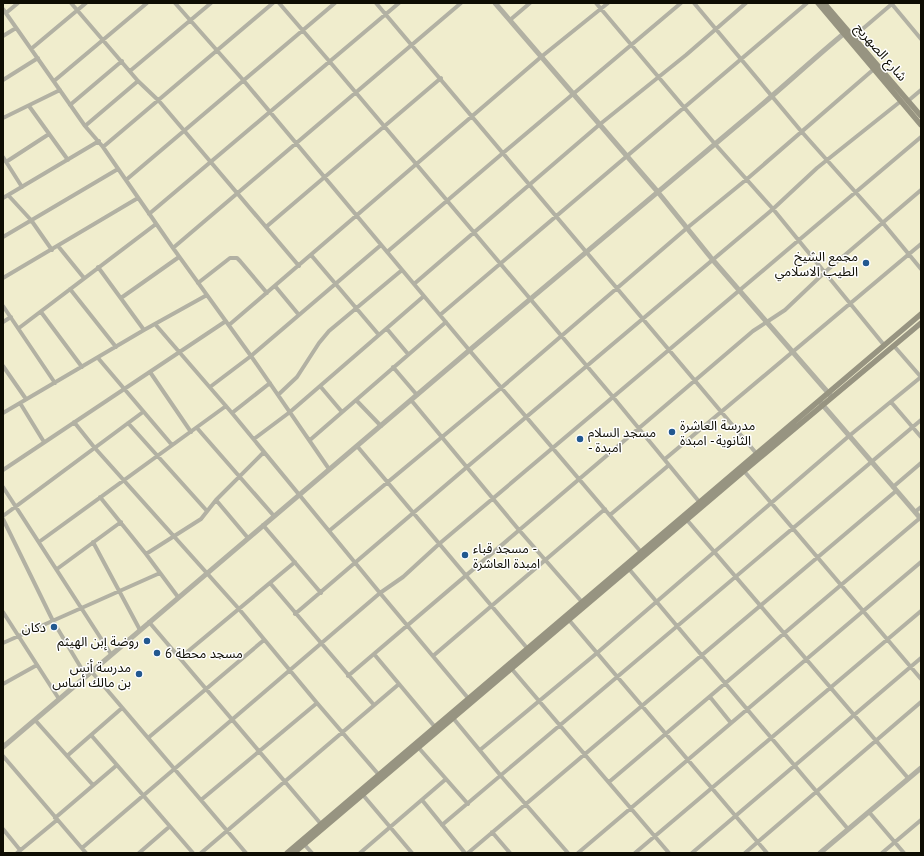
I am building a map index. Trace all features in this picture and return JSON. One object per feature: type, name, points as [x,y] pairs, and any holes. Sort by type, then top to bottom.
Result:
[{"type":"main road","points":[[818,3],[846,32],[874,69],[921,125]]},
{"type":"main road","name":"شارع الصهريج","points":[[824,3],[846,32]]},
{"type":"main road","name":"شارع الصهريج","points":[[851,38],[921,116]]},
{"type":"main road","points":[[287,853],[303,843],[453,718],[510,667],[527,648],[641,552],[687,520],[701,504],[744,471],[884,345],[921,314]]},
{"type":"main road","points":[[830,394],[894,346],[921,323]]},
{"type":"main road","points":[[294,853],[321,824],[434,727],[468,698],[569,620],[629,569],[756,453],[821,402]]},
{"type":"street","points":[[18,3],[4,11],[85,126],[99,141],[329,469]]},
{"type":"street","points":[[71,3],[138,81],[159,100],[299,266]]},
{"type":"street","points":[[31,49],[86,3]]},
{"type":"street","points":[[54,81],[147,3]]},
{"type":"street","points":[[175,3],[244,81],[501,388],[641,552]]},
{"type":"street","points":[[130,71],[211,3]]},
{"type":"street","points":[[103,147],[273,3]]},
{"type":"street","points":[[278,3],[356,92],[446,201],[665,459],[701,504]]},
{"type":"street","points":[[126,180],[336,3]]},
{"type":"street","points":[[376,3],[441,78],[756,453]]},
{"type":"street","points":[[149,214],[399,3]]},
{"type":"street","points":[[173,248],[461,3]]},
{"type":"street","points":[[495,3],[626,155],[712,259],[830,394]]},
{"type":"street","points":[[510,20],[530,3]]},
{"type":"street","points":[[596,3],[715,144],[747,179],[884,345]]},
{"type":"street","points":[[3,470],[180,352],[227,323],[267,293],[541,57],[608,3]]},
{"type":"street","points":[[387,252],[681,3]]},
{"type":"street","points":[[694,3],[801,131],[883,223],[921,269]]},
{"type":"street","points":[[414,284],[599,125],[659,77],[746,3]]},
{"type":"street","points":[[440,315],[626,155],[807,3]]},
{"type":"street","points":[[851,38],[892,3],[920,37]]},
{"type":"street","points":[[3,36],[16,28]]},
{"type":"street","points":[[3,747],[148,622],[470,351],[586,251],[772,97],[846,32]]},
{"type":"street","points":[[3,80],[38,58]]},
{"type":"street","points":[[70,105],[122,61]]},
{"type":"street","points":[[329,531],[501,388],[874,69]]},
{"type":"street","points":[[266,227],[441,78]]},
{"type":"street","points":[[85,126],[138,81]]},
{"type":"street","points":[[3,118],[60,90]]},
{"type":"street","points":[[908,101],[921,90]]},
{"type":"street","points":[[295,614],[772,209],[827,160],[901,101]]},
{"type":"street","points":[[29,106],[68,160]]},
{"type":"street","points":[[6,162],[49,134]]},
{"type":"street","points":[[82,848],[291,671],[380,593],[403,577],[439,544],[494,499],[552,448],[921,137]]},
{"type":"street","points":[[3,198],[99,141]]},
{"type":"street","points":[[3,157],[22,187]]},
{"type":"street","points":[[3,236],[118,169]]},
{"type":"street","points":[[348,676],[754,331],[792,303],[825,272],[921,190]]},
{"type":"street","points":[[8,195],[31,220],[52,250]]},
{"type":"street","points":[[3,278],[138,198]]},
{"type":"street","points":[[19,328],[156,224]]},
{"type":"street","points":[[665,459],[921,244]]},
{"type":"street","points":[[210,387],[251,356],[381,245]]},
{"type":"street","points":[[58,246],[84,278]]},
{"type":"street","points":[[311,255],[379,335]]},
{"type":"street","points":[[121,298],[179,257]]},
{"type":"street","points":[[198,283],[230,258],[233,258],[240,261],[267,293]]},
{"type":"street","points":[[98,267],[144,330]]},
{"type":"street","points":[[278,395],[297,377],[324,337],[402,270]]},
{"type":"street","points":[[275,286],[299,315]]},
{"type":"street","points":[[70,289],[116,347]]},
{"type":"street","points":[[3,413],[82,368],[144,330],[207,295]]},
{"type":"street","points":[[254,439],[290,412],[424,296]]},
{"type":"street","points":[[3,306],[55,383]]},
{"type":"street","points":[[41,312],[82,368]]},
{"type":"street","points":[[3,322],[11,317]]},
{"type":"street","points":[[310,440],[446,322]]},
{"type":"street","points":[[155,324],[254,439],[468,698]]},
{"type":"street","points":[[387,329],[408,354]]},
{"type":"street","points":[[480,750],[656,602],[714,550],[921,377],[894,346]]},
{"type":"street","points":[[98,358],[172,445]]},
{"type":"street","points":[[3,366],[26,399]]},
{"type":"street","points":[[393,367],[417,395]]},
{"type":"street","points":[[150,372],[190,432]]},
{"type":"street","points":[[232,413],[270,383]]},
{"type":"street","points":[[320,386],[342,412]]},
{"type":"street","points":[[356,400],[381,426]]},
{"type":"street","points":[[411,400],[519,530],[582,602]]},
{"type":"street","points":[[609,782],[920,518],[821,402]]},
{"type":"street","points":[[891,402],[921,437]]},
{"type":"street","points":[[20,403],[44,442]]},
{"type":"street","points":[[39,542],[226,406]]},
{"type":"street","points":[[86,676],[53,620],[3,518],[16,506],[143,412]]},
{"type":"street","points":[[442,825],[921,420]]},
{"type":"street","points":[[74,422],[123,480],[239,608],[264,640],[379,775]]},
{"type":"street","points":[[128,423],[207,511]]},
{"type":"street","points":[[197,428],[238,477],[274,516]]},
{"type":"street","points":[[357,446],[527,648]]},
{"type":"street","points":[[146,554],[195,523],[238,477],[264,452]]},
{"type":"street","points":[[468,853],[818,557],[921,463]]},
{"type":"street","points":[[610,515],[669,465]]},
{"type":"street","points":[[744,471],[864,610],[921,679]]},
{"type":"street","points":[[3,487],[111,654]]},
{"type":"street","points":[[100,497],[146,554],[178,597]]},
{"type":"street","points":[[216,500],[248,538]]},
{"type":"street","points":[[915,512],[921,507]]},
{"type":"street","points":[[433,656],[605,509]]},
{"type":"street","points":[[687,520],[908,778]]},
{"type":"street","points":[[57,569],[121,522]]},
{"type":"street","points":[[263,525],[321,593]]},
{"type":"street","points":[[93,542],[140,630]]},
{"type":"street","points":[[180,658],[295,562]]},
{"type":"street","points":[[578,853],[921,562]]},
{"type":"street","points":[[629,569],[848,829]]},
{"type":"street","points":[[3,643],[160,573]]},
{"type":"street","points":[[270,583],[374,705]]},
{"type":"street","points":[[635,853],[921,611]]},
{"type":"street","points":[[3,612],[59,699]]},
{"type":"street","points":[[569,620],[767,853]]},
{"type":"street","points":[[148,622],[286,781],[321,824]]},
{"type":"street","points":[[148,738],[264,640]]},
{"type":"street","points":[[374,654],[434,727]]},
{"type":"street","points":[[692,853],[921,658]]},
{"type":"street","points":[[3,684],[37,665]]},
{"type":"street","points":[[510,667],[669,853]]},
{"type":"street","points":[[91,671],[246,853]]},
{"type":"street","points":[[201,853],[399,684]]},
{"type":"street","points":[[710,697],[731,723]]},
{"type":"street","points":[[745,853],[817,793],[921,702]]},
{"type":"street","points":[[201,800],[317,703]]},
{"type":"street","points":[[67,756],[122,708]]},
{"type":"street","points":[[453,718],[568,853]]},
{"type":"street","points":[[35,720],[93,785]]},
{"type":"street","points":[[91,735],[193,853]]},
{"type":"street","points":[[418,747],[468,804]]},
{"type":"street","points":[[3,756],[86,853]]},
{"type":"street","points":[[3,829],[19,852],[117,765]]},
{"type":"street","points":[[820,853],[908,778],[921,769]]},
{"type":"street","points":[[360,853],[446,779]]},
{"type":"street","points":[[362,795],[412,853]]},
{"type":"street","points":[[422,800],[465,853]]},
{"type":"street","points":[[869,812],[904,853]]},
{"type":"street","points":[[882,853],[921,820]]},
{"type":"street","points":[[139,853],[169,827]]},
{"type":"street","points":[[492,832],[510,853]]},
{"type":"street","points":[[303,843],[312,853]]},
{"type":"street","points":[[144,849],[147,853]]},
{"type":"place","name":"مجمع الشيخ الطيب الاسلامي","points":[[866,263]]},
{"type":"place","name":"مدرسة العاشرة الثانوية - امبدة","points":[[672,432]]},
{"type":"place","name":"مسجد السلام - امبدة","points":[[580,439]]},
{"type":"place","name":"مسجد قباء - امبدة العاشرة","points":[[465,555]]},
{"type":"place","name":"دكان","points":[[54,627]]},
{"type":"place","name":"روضة إبن الهيثم","points":[[147,641]]},
{"type":"place","name":"مسجد محطة 6","points":[[157,653]]},
{"type":"place","name":"مدرسة أنس بن مالك أساس","points":[[139,674]]}]
